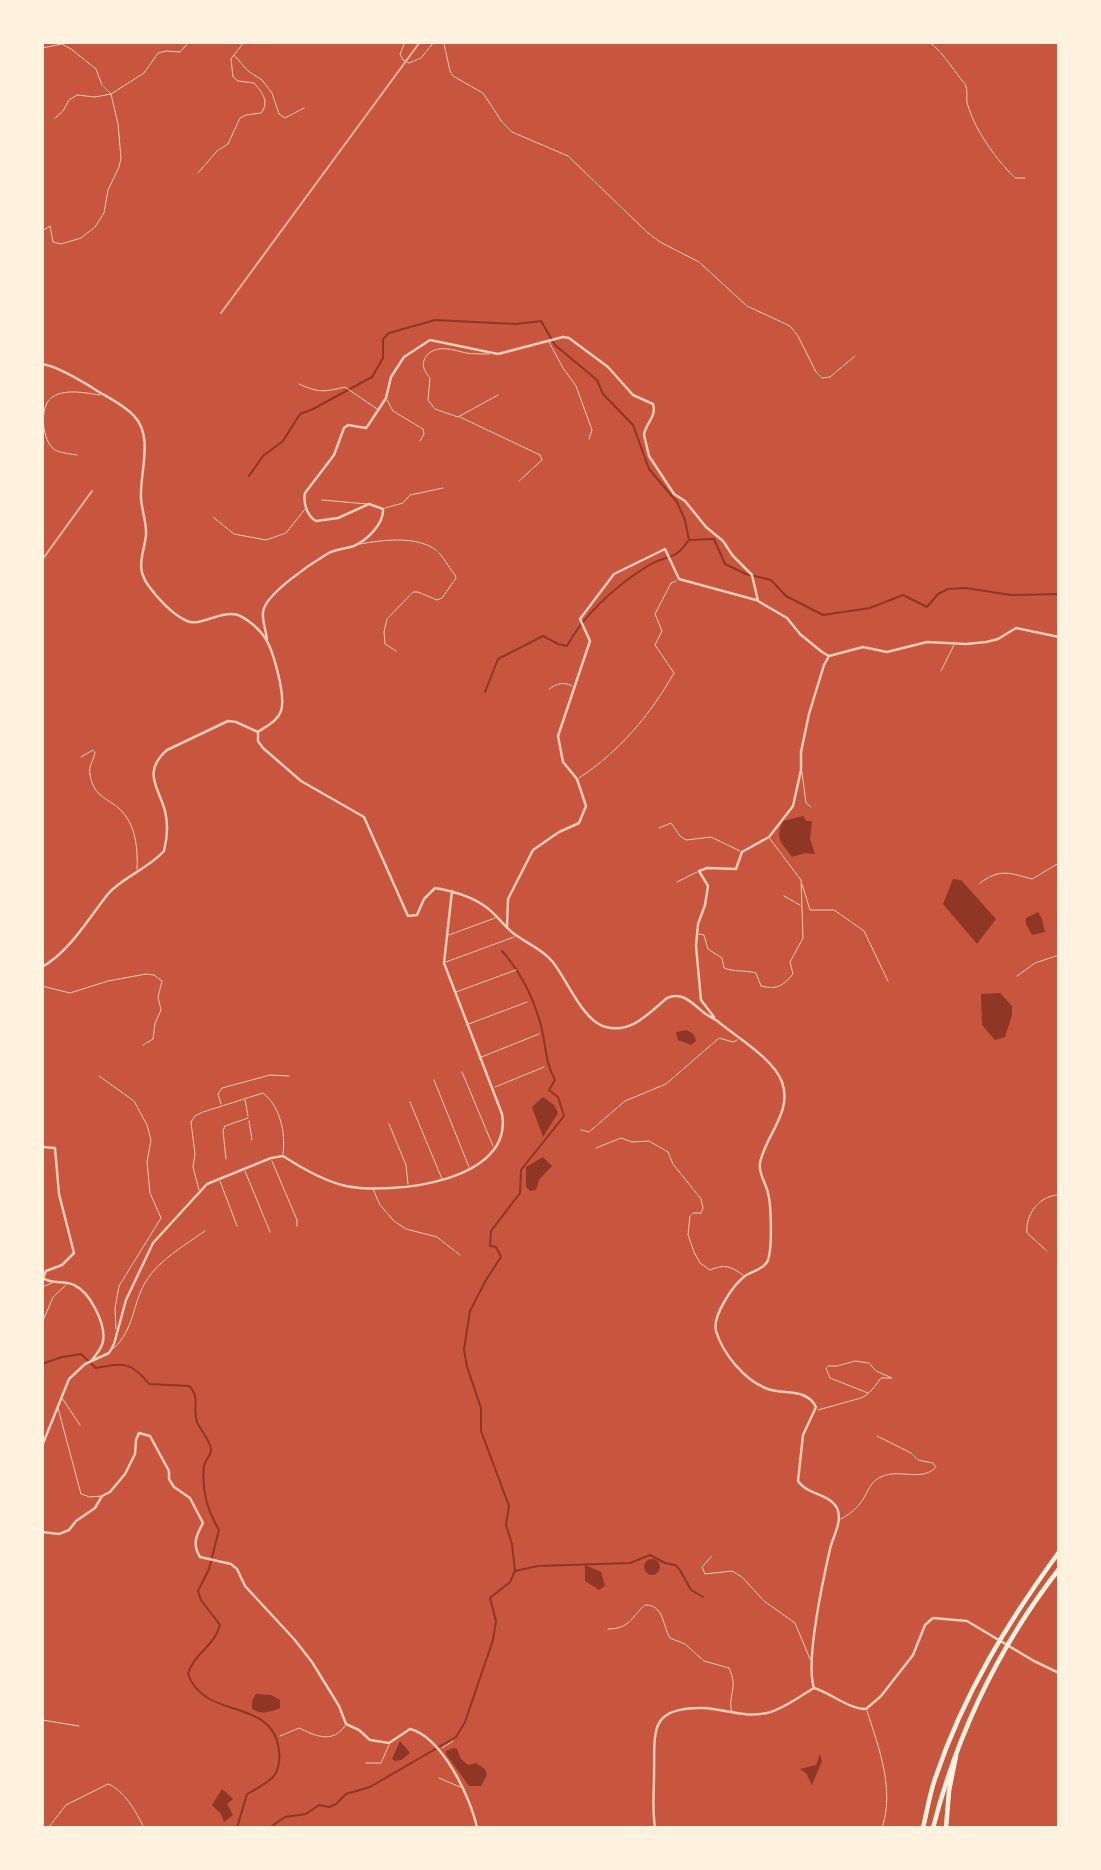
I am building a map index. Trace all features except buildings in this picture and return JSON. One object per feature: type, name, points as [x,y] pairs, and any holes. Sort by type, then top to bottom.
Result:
[{"type":"highway","points":[[923,1828],[935,1777],[984,1664],[1008,1624],[1059,1552]]},
{"type":"highway","points":[[933,1828],[957,1748],[985,1684],[1006,1647],[1059,1569]]},
{"type":"highway","points":[[946,1828],[957,1748]]},
{"type":"street","points":[[258,732],[275,721],[283,702],[268,642],[263,612],[266,603],[290,579],[328,554],[354,545],[379,524],[383,516],[383,509],[369,504],[338,518],[316,521],[306,507],[305,493],[334,455],[344,428],[348,425],[366,428],[386,398],[391,377],[404,357],[430,340],[491,354],[548,340],[569,338],[608,366],[633,396],[653,404],[653,415],[644,431],[649,456],[674,494],[685,501],[752,575],[758,601]]},
{"type":"street","points":[[42,364],[52,366],[128,410],[142,428],[144,438],[141,507],[146,532],[139,565],[146,583],[156,596],[185,621],[198,622],[229,614],[240,616],[268,642]]},
{"type":"street","points":[[507,927],[508,899],[534,850],[559,832],[579,823],[586,806],[578,779],[564,762],[558,736],[590,641],[580,619],[614,575],[664,549],[680,579],[758,601],[787,618],[800,634],[830,656]]},
{"type":"street","points":[[718,1021],[701,1000],[696,933],[708,887],[699,872],[707,868],[736,869],[742,852],[769,837],[793,806],[801,770],[801,752],[808,714],[824,665],[830,656],[863,647],[887,652],[927,642],[966,644],[992,641],[1016,628],[1059,637]]},
{"type":"street","points":[[42,967],[69,944],[102,905],[108,893],[157,859],[164,851],[165,811],[154,785],[156,763],[162,755],[167,750],[228,721],[258,732]]},
{"type":"street","points":[[258,732],[258,741],[263,748],[301,781],[365,817],[408,916],[417,915],[424,900],[435,888],[452,891],[484,905],[507,927],[545,953],[594,1022],[602,1026],[626,1028],[673,995],[687,999],[718,1021],[778,1072],[785,1091],[784,1104],[759,1165],[769,1197],[771,1250],[763,1267],[744,1277],[727,1296],[717,1318],[717,1333],[733,1363],[754,1380],[768,1389],[805,1395],[814,1402],[816,1411],[803,1435],[798,1481],[806,1490],[831,1500],[838,1511],[839,1521],[832,1537],[825,1570],[810,1659],[810,1676],[814,1688]]},
{"type":"street","points":[[42,1446],[69,1379],[85,1364],[109,1353],[126,1300],[153,1243],[199,1191],[219,1178],[283,1156],[299,1167],[345,1186],[408,1186],[442,1181],[470,1169],[494,1148],[502,1134],[503,1124],[444,963],[452,891]]},
{"type":"street","points":[[42,1147],[54,1148],[57,1153],[57,1185],[74,1247],[74,1253],[68,1261],[44,1273],[43,1278],[79,1287],[102,1324],[103,1340],[91,1361]]},
{"type":"street","points":[[42,1532],[59,1534],[69,1530],[76,1521],[95,1508],[102,1496],[110,1492],[125,1474],[135,1454],[139,1433],[150,1436],[169,1471],[169,1479],[174,1487],[190,1498],[203,1523],[194,1538],[200,1557],[231,1564],[237,1569],[245,1586],[295,1639],[312,1662],[339,1706],[346,1724],[359,1730],[370,1740],[389,1743],[410,1729],[418,1731],[440,1750],[474,1810],[477,1828]]},
{"type":"street","points":[[655,1828],[651,1801],[655,1732],[664,1717],[674,1710],[706,1708],[733,1714],[767,1713],[814,1688],[857,1708],[866,1709],[881,1696],[913,1655],[929,1620],[937,1618],[967,1621],[1059,1673]]},
{"type":"lane","points":[[54,119],[63,111],[69,100],[77,95],[95,97],[111,94],[144,73],[158,53],[183,51],[188,42]]},
{"type":"lane","points":[[198,173],[217,151],[228,144],[240,118],[264,110],[263,94],[254,83],[238,81],[233,77],[231,60],[244,42]]},
{"type":"lane","points":[[405,42],[400,50],[401,58],[410,63],[421,58],[434,42]]},
{"type":"lane","points":[[441,42],[444,44],[453,76],[483,93],[512,132],[568,156],[660,242],[699,262],[747,306],[790,326],[822,378],[830,377],[855,356]]},
{"type":"lane","points":[[929,42],[937,46],[944,60],[968,89],[967,104],[975,124],[998,158],[1015,178],[1025,178]]},
{"type":"lane","points":[[42,48],[62,44],[96,69],[103,87],[111,94],[118,124],[121,158],[120,167],[108,190],[101,220],[81,238],[61,244],[53,242],[50,226],[42,231]]},
{"type":"lane","points":[[233,55],[269,89],[283,118],[304,108]]},
{"type":"lane","points":[[548,340],[576,386],[592,430],[589,439]]},
{"type":"lane","points":[[491,354],[467,353],[453,349],[432,351],[423,360],[423,367],[430,378],[427,395],[430,406],[441,412],[458,416],[540,455],[542,460],[519,481]]},
{"type":"lane","points":[[299,384],[324,392],[345,387],[377,409]]},
{"type":"lane","points":[[76,455],[57,451],[50,446],[44,414],[47,402],[56,396],[79,392],[106,396]]},
{"type":"lane","points":[[458,416],[498,395]]},
{"type":"lane","points":[[386,398],[393,411],[423,429],[424,434],[420,441]]},
{"type":"lane","points":[[383,509],[403,503],[410,495],[443,488]]},
{"type":"lane","points":[[322,500],[369,504]]},
{"type":"lane","points":[[213,517],[234,534],[266,540],[286,533],[306,507]]},
{"type":"lane","points":[[354,545],[393,540],[433,548],[455,575],[456,578],[442,598],[437,600],[413,592],[387,619],[385,645],[396,651]]},
{"type":"lane","points":[[578,779],[606,761],[656,705],[674,673],[655,645],[662,631],[655,614],[671,583],[680,579]]},
{"type":"lane","points":[[941,671],[956,643]]},
{"type":"lane","points":[[550,689],[557,684],[567,683],[574,687]]},
{"type":"lane","points":[[81,757],[93,750],[95,757],[89,767],[96,792],[124,814],[135,839],[136,874]]},
{"type":"lane","points":[[801,770],[806,803],[811,807]]},
{"type":"lane","points":[[659,828],[671,823],[680,836],[687,840],[711,836],[742,852]]},
{"type":"lane","points":[[769,837],[801,880],[810,910],[834,910],[864,931],[888,981]]},
{"type":"lane","points":[[980,883],[1000,872],[1032,879],[1059,863]]},
{"type":"lane","points":[[677,882],[699,872]]},
{"type":"lane","points":[[696,933],[704,935],[708,949],[722,958],[724,968],[756,973],[761,986],[774,989],[784,985],[793,974],[790,962],[803,938],[801,880]]},
{"type":"lane","points":[[784,896],[802,906]]},
{"type":"lane","points":[[447,936],[495,918]]},
{"type":"lane","points":[[444,963],[516,937]]},
{"type":"lane","points":[[1017,976],[1035,963],[1059,955]]},
{"type":"lane","points":[[454,992],[516,970]]},
{"type":"lane","points":[[42,986],[70,993],[108,981],[154,975],[162,981],[158,997],[161,1010],[155,1023],[153,1039],[144,1045]]},
{"type":"lane","points":[[466,1025],[527,1002]]},
{"type":"lane","points":[[479,1058],[539,1034]]},
{"type":"lane","points":[[581,1130],[589,1132],[625,1101],[666,1084],[719,1038],[733,1042],[738,1038]]},
{"type":"lane","points":[[492,1088],[544,1068]]},
{"type":"lane","points":[[462,1072],[494,1148]]},
{"type":"lane","points":[[222,1106],[218,1094],[222,1088],[270,1075],[289,1076]]},
{"type":"lane","points":[[99,1076],[134,1101],[147,1125],[151,1140],[147,1161],[150,1193],[161,1218],[119,1286],[115,1308],[116,1335]]},
{"type":"lane","points":[[435,1080],[470,1169]]},
{"type":"lane","points":[[199,1191],[193,1167],[195,1154],[191,1122],[195,1116],[263,1093],[272,1100],[278,1111],[283,1156]]},
{"type":"lane","points":[[244,1098],[252,1140]]},
{"type":"lane","points":[[410,1102],[442,1181]]},
{"type":"lane","points":[[226,1158],[223,1131],[225,1126],[248,1118]]},
{"type":"lane","points":[[389,1124],[406,1165],[408,1186]]},
{"type":"lane","points":[[596,1148],[621,1138],[632,1142],[649,1140],[668,1152],[673,1164],[703,1204],[701,1213],[692,1213],[690,1216],[688,1235],[700,1263],[710,1270],[720,1265],[730,1267],[744,1277]]},
{"type":"lane","points":[[271,1158],[297,1220],[297,1226]]},
{"type":"lane","points":[[244,1169],[270,1231]]},
{"type":"lane","points":[[219,1178],[237,1226]]},
{"type":"lane","points":[[372,1187],[380,1205],[394,1221],[406,1229],[437,1237],[460,1255]]},
{"type":"lane","points":[[1047,1251],[1027,1233],[1026,1223],[1040,1200],[1046,1196],[1059,1195]]},
{"type":"lane","points":[[109,1353],[124,1339],[145,1282],[160,1262],[205,1231]]},
{"type":"lane","points":[[42,1287],[54,1282]]},
{"type":"lane","points":[[42,1323],[53,1297],[69,1283]]},
{"type":"lane","points":[[816,1411],[851,1402],[868,1393],[881,1378],[891,1376],[876,1371],[869,1363],[855,1361],[826,1367],[830,1378],[868,1393]]},
{"type":"lane","points":[[61,1396],[80,1426]]},
{"type":"lane","points":[[57,1405],[81,1494],[90,1497],[102,1496]]},
{"type":"lane","points":[[839,1521],[860,1503],[876,1480],[891,1474],[923,1475],[936,1467],[933,1463],[918,1460],[911,1453],[877,1436]]},
{"type":"lane","points":[[712,1556],[702,1567],[705,1574],[732,1571],[742,1577],[764,1601],[794,1623],[810,1659]]},
{"type":"lane","points":[[608,1629],[631,1622],[645,1605],[656,1607],[662,1614],[670,1637],[685,1644],[704,1661],[729,1668],[734,1685],[730,1706],[733,1714]]},
{"type":"lane","points":[[866,1709],[885,1779],[887,1805],[881,1828]]},
{"type":"lane","points":[[42,1720],[79,1726]]},
{"type":"lane","points":[[279,1736],[299,1728],[328,1738],[339,1734],[346,1724]]},
{"type":"lane","points":[[440,1750],[453,1741]]},
{"type":"lane","points":[[366,1763],[381,1763],[389,1743]]},
{"type":"lane","points":[[439,1777],[462,1788]]},
{"type":"lane","points":[[48,1828],[66,1805],[108,1784],[118,1790],[129,1803],[144,1828]]},
{"type":"shaded area","points":[[803,816],[806,821],[812,821],[810,839],[815,854],[805,853],[792,857],[780,840],[780,827],[783,821]]},
{"type":"shaded area","points":[[953,879],[961,880],[996,919],[977,944],[943,904]]},
{"type":"shaded area","points":[[1038,912],[1045,932],[1032,935],[1026,918]]},
{"type":"shaded area","points":[[1000,993],[1012,1006],[1012,1015],[1005,1037],[995,1040],[982,1025],[981,994]]},
{"type":"shaded area","points":[[687,1030],[694,1035],[696,1041],[691,1045],[678,1040],[676,1032]]},
{"type":"shaded area","points":[[543,1097],[554,1105],[558,1113],[543,1137],[532,1107]]},
{"type":"shaded area","points":[[543,1157],[552,1166],[539,1180],[536,1190],[530,1191],[526,1187],[526,1167]]},
{"type":"shaded area","points":[[652,1559],[658,1561],[658,1573],[652,1575],[646,1573],[644,1567],[646,1561]]},
{"type":"shaded area","points":[[585,1565],[601,1572],[605,1586],[599,1590],[585,1581]]},
{"type":"shaded area","points":[[256,1694],[271,1695],[280,1700],[280,1708],[269,1712],[252,1709]]},
{"type":"shaded area","points":[[400,1741],[410,1753],[395,1761],[392,1759]]},
{"type":"shaded area","points":[[454,1748],[468,1765],[476,1763],[485,1769],[487,1775],[481,1786],[469,1786],[446,1754],[446,1751]]},
{"type":"shaded area","points":[[820,1754],[822,1761],[812,1785],[806,1773],[800,1769],[816,1765]]},
{"type":"shaded area","points":[[222,1789],[233,1799],[227,1804],[233,1815],[224,1822],[221,1814],[212,1805]]},
{"type":"waterway","points":[[249,476],[263,456],[283,441],[300,414],[372,377],[383,358],[383,339],[389,333],[435,320],[516,324],[541,321],[555,345],[597,380],[603,394],[633,425],[649,469],[677,502],[685,520],[689,540],[714,539],[725,564],[746,574],[771,580],[786,596],[823,615],[870,608],[903,595],[927,607],[938,594],[948,589],[966,588],[1011,595],[1059,594]]},
{"type":"waterway","points":[[485,692],[498,659],[543,636],[567,646],[583,622],[614,591],[649,565],[679,552],[689,540]]},
{"type":"waterway","points":[[269,1828],[285,1817],[306,1814],[319,1805],[329,1807],[336,1804],[346,1794],[370,1787],[456,1737],[465,1722],[493,1640],[496,1621],[490,1598],[510,1582],[515,1571],[512,1544],[506,1525],[509,1506],[481,1431],[481,1408],[467,1367],[464,1349],[470,1311],[501,1257],[496,1247],[490,1246],[491,1231],[520,1193],[521,1170],[564,1116],[558,1097],[549,1090],[555,1080],[549,1067],[535,1006],[521,977],[502,951]]},
{"type":"waterway","points":[[42,1364],[81,1354],[96,1368],[126,1366],[137,1371],[149,1384],[189,1386],[195,1394],[197,1422],[211,1447],[204,1466],[204,1492],[219,1530],[209,1569],[198,1591],[201,1600],[220,1625],[214,1639],[194,1661],[188,1674],[197,1689],[209,1699],[264,1722],[274,1733],[279,1750],[276,1773],[247,1794],[237,1828]]},
{"type":"waterway","points":[[515,1571],[538,1566],[630,1563],[650,1555],[675,1565],[691,1590],[703,1597]]},
{"type":"railway","points":[[221,313],[420,42]]},
{"type":"railway","points":[[42,560],[92,491]]}]
